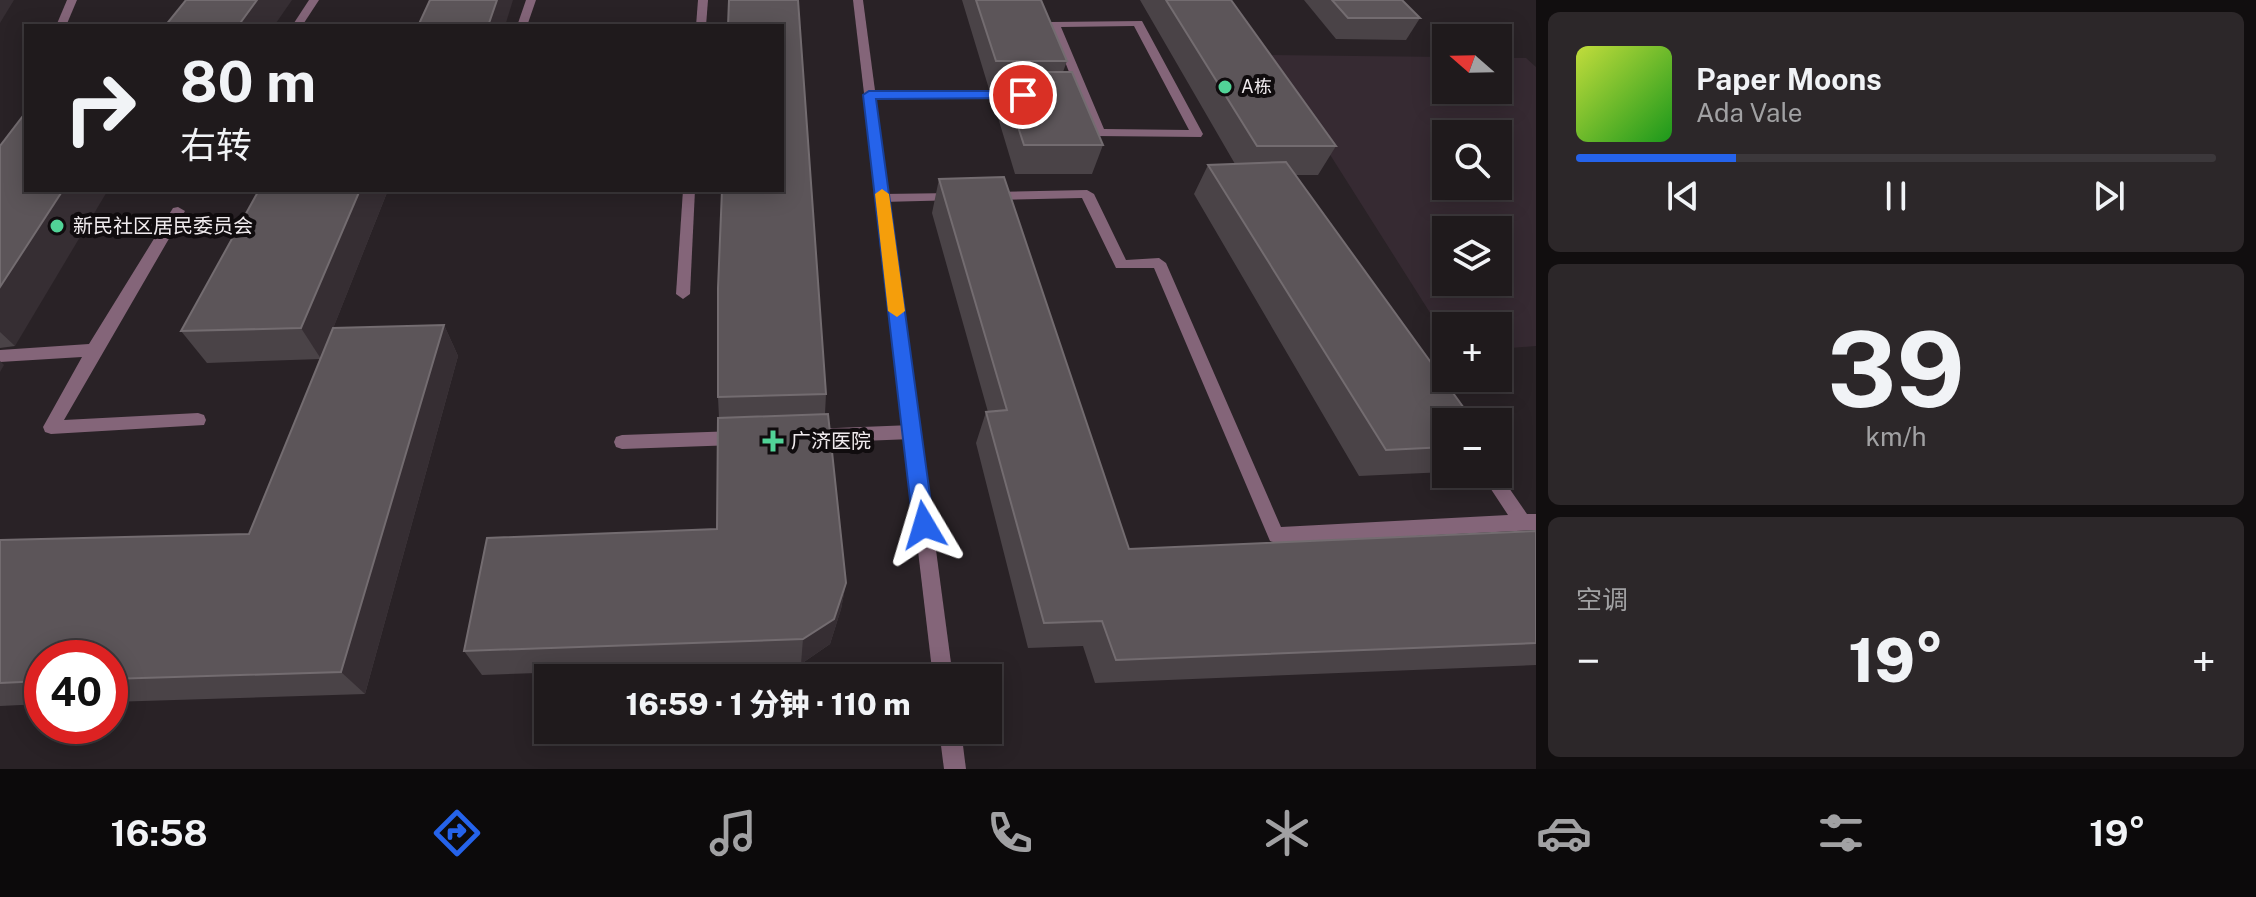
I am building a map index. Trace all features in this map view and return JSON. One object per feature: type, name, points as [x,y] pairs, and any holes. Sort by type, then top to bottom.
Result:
[{"type":"street","points":[[62,24],[72,0]]},
{"type":"street","points":[[298,24],[314,0]]},
{"type":"street","points":[[523,24],[531,0]]},
{"type":"street","points":[[701,24],[703,0]]},
{"type":"street","points":[[858,0],[941,664]]},
{"type":"street","points":[[1138,23],[1197,134],[1099,133],[1084,95],[1055,24],[1138,23]]},
{"type":"street","points":[[869,95],[1023,95]]},
{"type":"street","points":[[1054,95],[1084,95]]},
{"type":"street","points":[[683,294],[689,192]]},
{"type":"street","points":[[882,198],[1087,194],[1121,265],[1159,263],[1276,535],[1530,523]]},
{"type":"street","points":[[178,211],[51,427],[198,420]]},
{"type":"street","points":[[0,356],[94,350]]},
{"type":"street","points":[[790,436],[912,432]]},
{"type":"street","points":[[622,442],[759,437]]},
{"type":"street","points":[[1501,488],[1530,523]]},
{"type":"street","points":[[952,744],[955,769]]},
{"type":"shaded area","points":[[1267,55],[1432,57],[1432,104],[1512,104],[1512,58],[1526,58],[1536,67],[1536,346],[1512,348],[1512,312],[1432,312],[1432,316]]},
{"type":"building","points":[[186,0],[257,0],[239,24],[167,24]]},
{"type":"building","points":[[430,0],[497,0],[489,24],[419,24]]},
{"type":"building","points":[[729,0],[798,0],[826,394],[718,397],[722,192],[784,192],[784,24],[728,24]]},
{"type":"building","points":[[976,0],[1041,0],[1067,61],[996,61]]},
{"type":"building","points":[[1166,0],[1231,0],[1336,146],[1257,146]]},
{"type":"building","points":[[1332,0],[1402,0],[1420,18],[1348,18]]},
{"type":"building","points":[[1000,72],[1072,72],[1103,145],[1024,145]]},
{"type":"building","points":[[24,115],[24,192],[62,192],[0,287],[0,146]]},
{"type":"building","points":[[1286,162],[1432,364],[1432,392],[1452,392],[1464,408],[1432,408],[1432,448],[1386,450],[1208,165]]},
{"type":"building","points":[[1004,177],[1129,549],[1536,531],[1536,643],[1116,660],[1102,621],[1044,623],[986,412],[1007,410],[939,179]]},
{"type":"building","points":[[258,192],[359,192],[301,328],[181,331]]},
{"type":"building","points":[[444,325],[341,672],[128,678],[128,640],[24,640],[24,682],[0,683],[0,540],[249,534],[333,328]]},
{"type":"building","name":"广济医院","points":[[828,414],[846,583],[834,619],[803,639],[464,651],[487,538],[717,529],[718,418]]},
{"type":"slow traffic","points":[[882,194],[897,311]]},
{"type":"place","name":"A栋","points":[[1225,87]]},
{"type":"place","name":"新民社区居民委员会","points":[[57,226]]},
{"type":"place","name":"广济医院","points":[[773,441]]},
{"type":"route","points":[[924,525],[869,95],[1023,95]]}]
